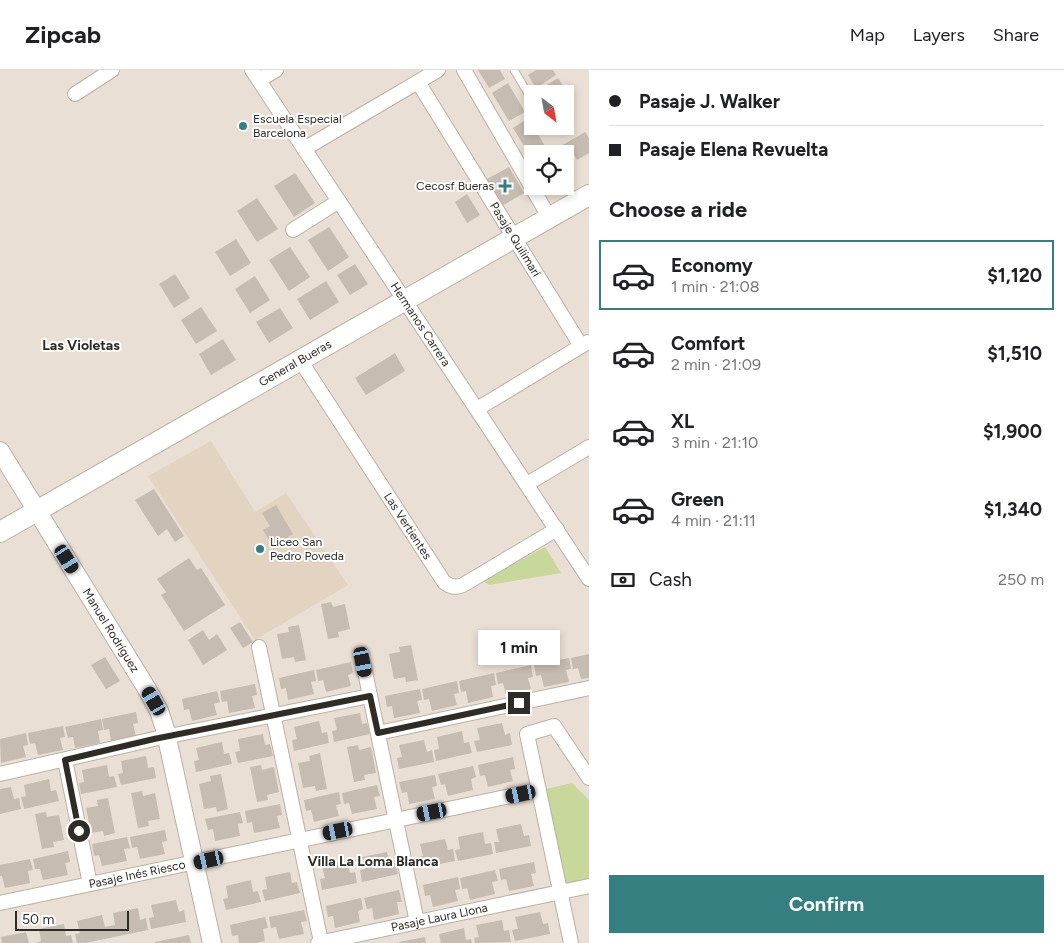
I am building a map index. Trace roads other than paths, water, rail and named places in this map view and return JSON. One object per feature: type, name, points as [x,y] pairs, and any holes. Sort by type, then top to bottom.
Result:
[{"type":"main road","name":"General Bueras","points":[[0,532],[589,195]]},
{"type":"street","points":[[75,94],[112,70]]},
{"type":"street","points":[[255,75],[276,70]]},
{"type":"street","points":[[304,149],[438,70]]},
{"type":"street","points":[[464,70],[550,217]]},
{"type":"street","name":"Hermanos Carrera","points":[[255,75],[589,578]]},
{"type":"street","name":"Pasaje Quilimarí","points":[[418,82],[513,238],[585,344]]},
{"type":"street","points":[[293,230],[339,201]]},
{"type":"street","points":[[477,409],[585,344]]},
{"type":"street","name":"Las Vertientes","points":[[300,360],[444,582],[448,585],[459,587],[464,585],[556,529]]},
{"type":"street","points":[[527,484],[589,448]]},
{"type":"street","name":"Manuel Rodríguez","points":[[0,451],[154,701],[167,737],[212,943]]},
{"type":"street","points":[[259,647],[320,943]]},
{"type":"street","points":[[363,662],[417,922]]},
{"type":"street","points":[[378,733],[589,688]]},
{"type":"street","points":[[0,774],[167,737],[370,696]]},
{"type":"street","points":[[571,943],[527,734],[554,726],[589,778]]},
{"type":"street","points":[[65,760],[90,884]]},
{"type":"street","name":"Pasaje Inés Riesco","points":[[0,903],[539,790]]},
{"type":"street","name":"Pasaje Laura Llona","points":[[320,943],[589,886]]},
{"type":"lane","points":[[514,70],[524,87]]},
{"type":"place","name":"Escuela Especial Barcelona","points":[[243,126]]},
{"type":"place","name":"Cecosf Bueras","points":[[505,186]]},
{"type":"place","name":"Liceo San Pedro Poveda","points":[[260,549]]},
{"type":"district","name":"Las Violetas","points":[[81,345]]},
{"type":"district","name":"Villa La Loma Blanca","points":[[373,861]]}]
